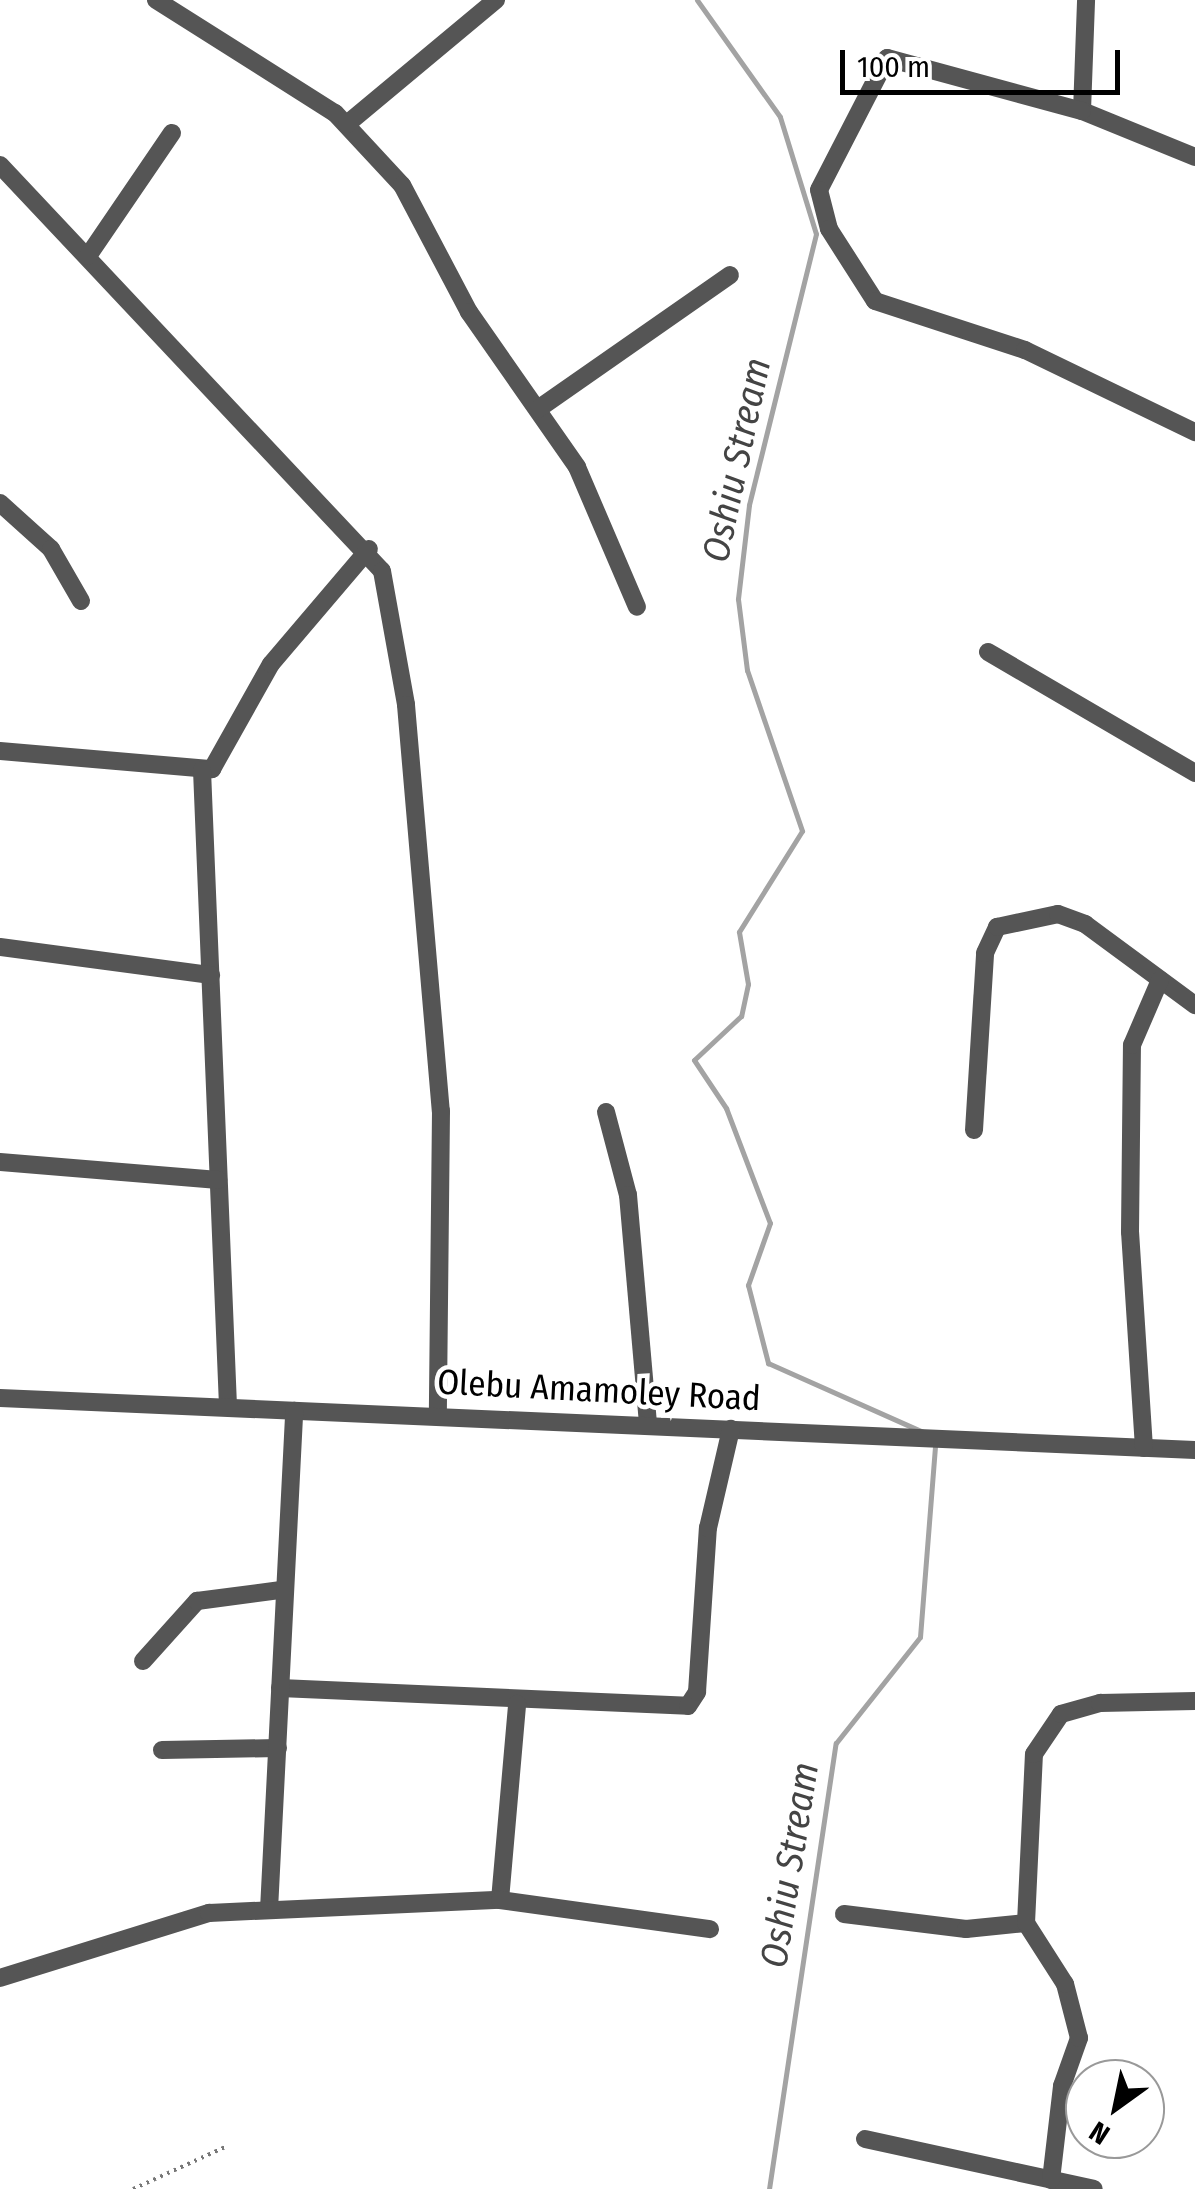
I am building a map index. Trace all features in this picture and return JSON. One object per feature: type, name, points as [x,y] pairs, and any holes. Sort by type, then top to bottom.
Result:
[{"type":"street","points":[[156,0],[347,124],[419,209],[470,312],[538,408],[594,502],[637,607]]},
{"type":"street","points":[[347,124],[496,0]]},
{"type":"street","points":[[1082,111],[1086,0]]},
{"type":"street","points":[[1195,157],[1082,111],[888,58],[844,131],[821,206],[875,301],[1026,350],[1195,432]]},
{"type":"street","points":[[88,256],[172,133]]},
{"type":"street","points":[[0,164],[369,549],[398,640],[440,1110],[438,1416]]},
{"type":"street","points":[[538,408],[730,275]]},
{"type":"street","points":[[0,503],[51,550],[81,601]]},
{"type":"street","points":[[0,751],[202,770],[216,765],[272,664],[369,549]]},
{"type":"street","points":[[988,652],[1195,773]]},
{"type":"street","points":[[202,770],[228,1406]]},
{"type":"street","points":[[974,1130],[984,952],[997,927],[1058,914],[1195,1005]]},
{"type":"street","points":[[0,948],[211,976]]},
{"type":"street","points":[[1144,1448],[1130,1232],[1132,1045],[1160,980]]},
{"type":"street","points":[[606,1112],[628,1195],[648,1424]]},
{"type":"street","points":[[0,1162],[218,1180]]},
{"type":"street","name":"Olebu Amamoley Road","points":[[0,1398],[1195,1450]]},
{"type":"street","points":[[269,1910],[281,1590],[294,1411]]},
{"type":"street","points":[[280,1688],[517,1704],[688,1706],[698,1692],[708,1528],[731,1429]]},
{"type":"street","points":[[144,1661],[197,1600],[281,1590]]},
{"type":"street","points":[[1051,2180],[1078,2021],[1026,1923],[1034,1754],[1047,1724],[1100,1703],[1195,1701]]},
{"type":"street","points":[[500,1900],[517,1704]]},
{"type":"street","points":[[162,1750],[278,1748]]},
{"type":"street","points":[[0,1978],[172,1921],[269,1910],[346,1914],[500,1900],[710,1929]]},
{"type":"street","points":[[844,1914],[966,1929],[1026,1923]]},
{"type":"street","points":[[865,2139],[1094,2189]]},
{"type":"path","points":[[133,2189],[225,2147]]},
{"type":"waterway","name":"Oshiu Stream","points":[[697,0],[780,117],[816,234],[749,505],[738,599],[747,670],[802,831],[739,932],[748,984],[741,1016],[694,1060],[726,1108],[770,1223],[748,1285],[768,1363],[923,1432]]},
{"type":"waterway","name":"Oshiu Stream","points":[[769,2189],[836,1743],[920,1637],[935,1445]]}]
